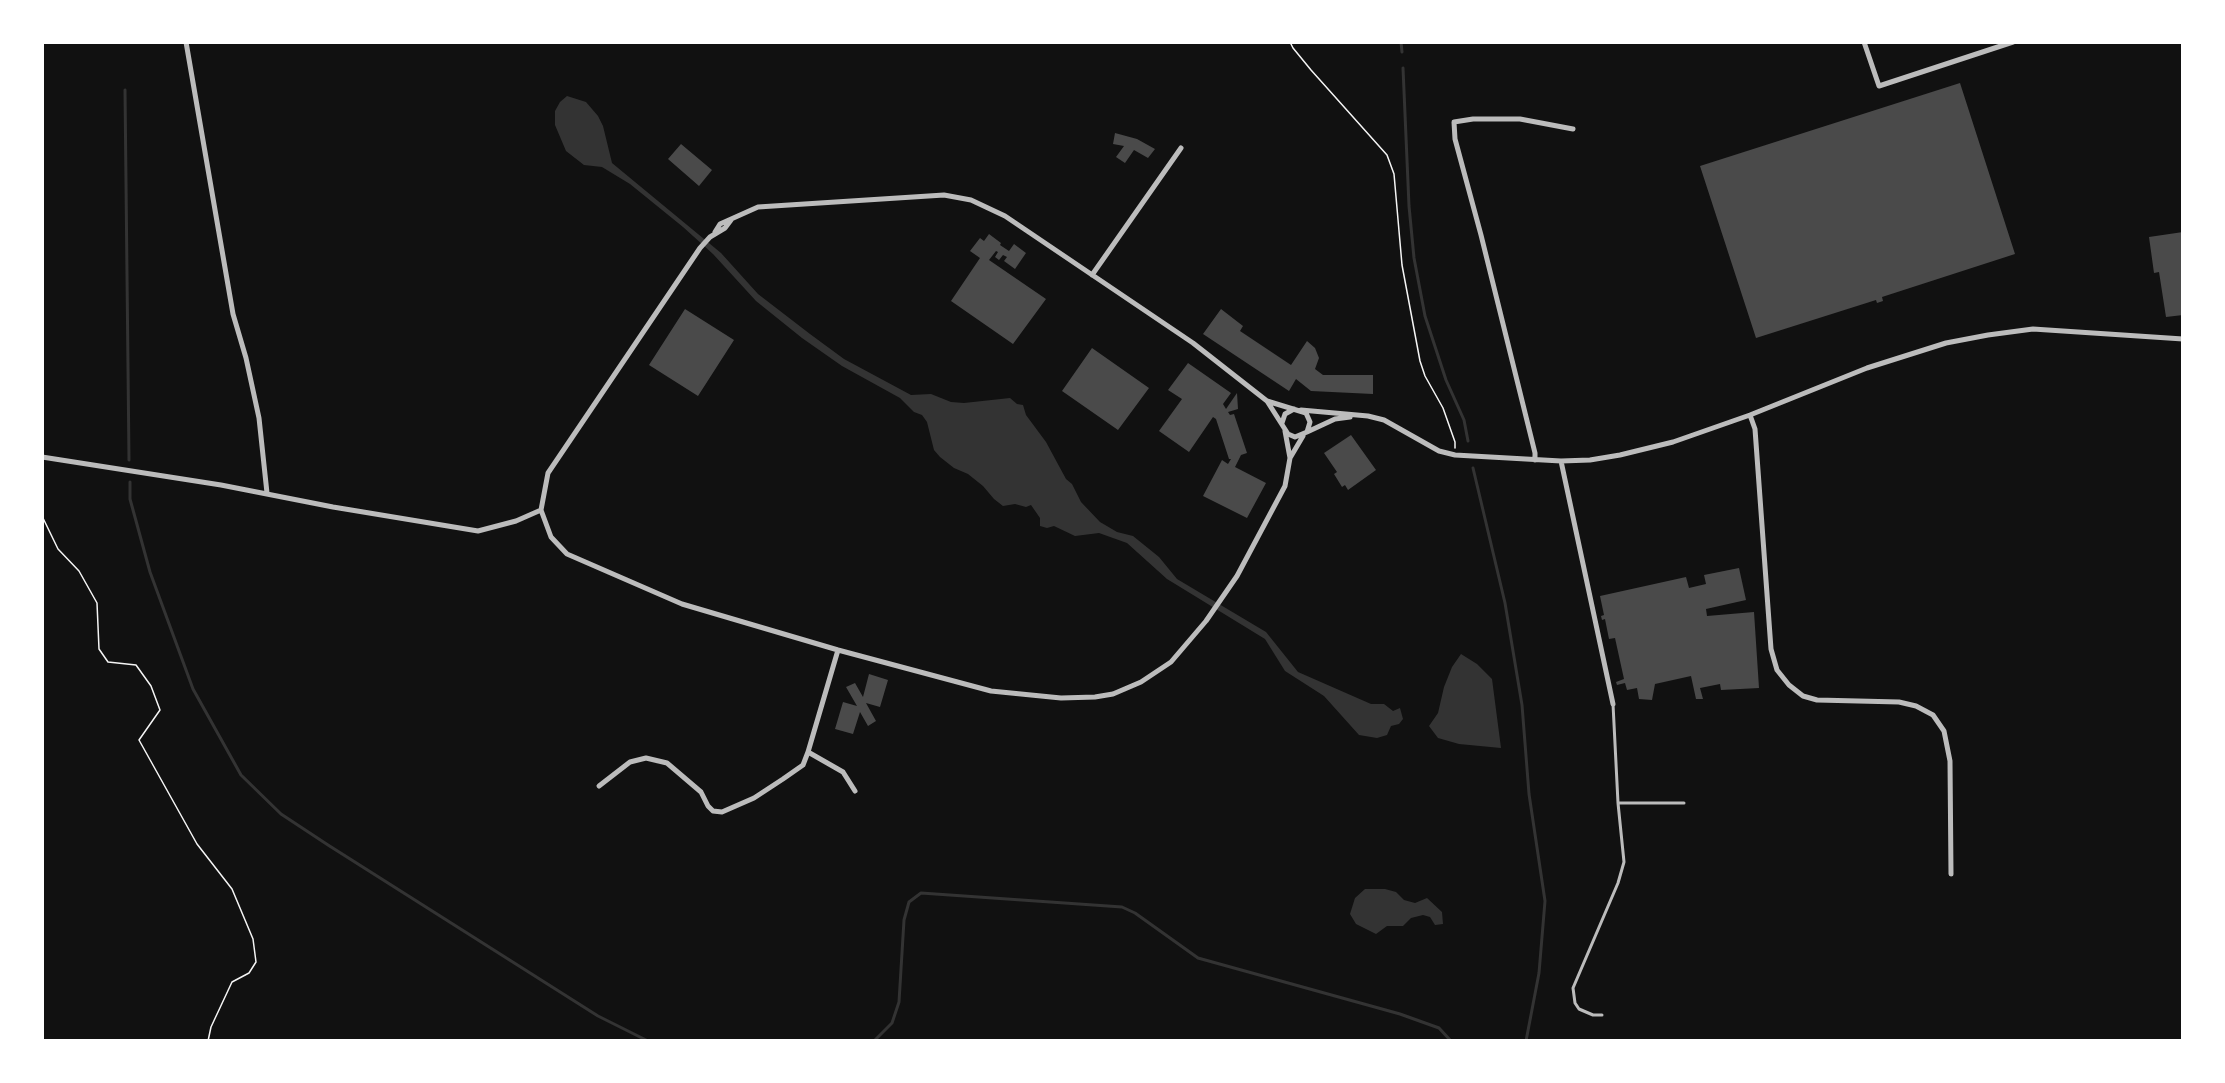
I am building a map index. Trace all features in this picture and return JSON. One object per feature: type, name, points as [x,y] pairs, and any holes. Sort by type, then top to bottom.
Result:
[{"type":"street","points":[[186,42],[233,314],[246,358],[259,418],[267,493]]},
{"type":"street","points":[[1864,42],[1879,86],[2013,42]]},
{"type":"street","points":[[1535,460],[1481,235],[1455,139],[1454,122],[1473,119],[1520,119],[1574,129]]},
{"type":"street","points":[[1092,275],[1181,148]]},
{"type":"street","points":[[944,195],[971,200],[1005,216],[1092,275],[1193,344],[1267,401],[1282,423],[1290,458],[1285,486],[1237,576],[1220,602],[1171,662],[1141,682],[1113,694],[1095,698],[1061,698],[991,691],[838,650],[682,604],[567,554],[551,537],[541,510],[548,473],[700,248],[720,224],[758,207],[944,195]]},
{"type":"street","points":[[1267,401],[1299,409],[1361,415],[1384,420],[1439,451],[1455,455],[1561,461],[1590,460],[1631,453],[1673,442],[1750,415],[1867,368],[1946,343],[2033,329],[2183,339]]},
{"type":"street","points":[[1282,423],[1286,414],[1299,409]]},
{"type":"street","points":[[1290,458],[1310,427],[1310,419],[1299,409]]},
{"type":"street","points":[[1285,431],[1295,437],[1335,419],[1361,415]]},
{"type":"street","points":[[1750,415],[1755,429],[1771,649],[1777,670],[1789,686],[1803,696],[1817,700],[1899,702],[1916,706],[1933,715],[1944,731],[1949,753],[1952,874]]},
{"type":"street","points":[[42,457],[267,493],[333,507],[478,531],[516,521],[541,510]]},
{"type":"street","points":[[1561,461],[1561,470],[1613,704]]},
{"type":"street","points":[[599,786],[630,762],[646,758],[668,763],[701,792],[713,811],[722,812],[754,798],[803,765],[838,650]]},
{"type":"street","points":[[808,752],[843,772],[855,791]]},
{"type":"lane","points":[[1602,1015],[1593,1015],[1579,1009],[1575,1003],[1573,988],[1618,883],[1624,862],[1618,803],[1613,704]]},
{"type":"lane","points":[[1618,803],[1684,803]]},
{"type":"path","points":[[1290,42],[1311,70],[1387,155],[1395,174],[1402,265],[1416,341],[1425,376],[1443,408],[1452,432],[1455,455]]},
{"type":"path","points":[[42,516],[58,549],[79,571],[97,603],[99,649],[108,662],[136,666],[151,686],[160,710],[139,740],[196,844],[232,889],[253,939],[256,962],[249,973],[232,982],[211,1027],[208,1041]]},
{"type":"shaded area","points":[[567,96],[586,102],[598,116],[603,126],[612,163],[721,253],[758,294],[810,334],[844,359],[911,395],[931,394],[951,402],[964,403],[1010,398],[1017,404],[1023,405],[1026,415],[1046,442],[1081,502],[1100,522],[1117,532],[1133,536],[1159,557],[1177,579],[1266,632],[1298,672],[1371,704],[1384,704],[1393,711],[1400,708],[1403,719],[1399,724],[1391,726],[1387,735],[1377,738],[1359,735],[1324,696],[1285,671],[1265,639],[1167,579],[1127,543],[1099,533],[1075,536],[1054,526],[1047,528],[1040,526],[1040,518],[1031,505],[1026,507],[1015,504],[1003,506],[968,474],[954,468],[940,457],[934,450],[927,422],[922,415],[914,412],[900,398],[842,366],[802,338],[756,301],[713,254],[683,227],[630,184],[602,167],[584,165],[566,151],[555,125],[555,111]]},
{"type":"shaded area","points":[[1461,654],[1477,664],[1492,679],[1501,748],[1459,744],[1438,738],[1429,726],[1438,713],[1444,687],[1452,667]]},
{"type":"shaded area","points":[[1365,889],[1385,889],[1396,892],[1404,900],[1415,903],[1427,898],[1442,912],[1443,924],[1435,925],[1430,917],[1423,915],[1411,918],[1403,926],[1387,926],[1376,934],[1356,924],[1350,914],[1355,898]]},
{"type":"building","points":[[1960,83],[2015,254],[1882,297],[1883,301],[1877,303],[1876,300],[1756,338],[1700,166]]},
{"type":"building","points":[[1115,133],[1137,139],[1155,149],[1148,158],[1134,150],[1125,163],[1116,157],[1124,146],[1113,144]]},
{"type":"building","points":[[681,144],[712,170],[699,186],[668,159]]},
{"type":"building","points":[[2183,232],[2183,315],[2166,317],[2159,272],[2154,273],[2149,237]]},
{"type":"building","points":[[989,234],[1009,251],[1014,244],[1026,253],[1015,269],[1004,261],[1007,257],[1003,255],[999,260],[995,257],[998,252],[996,251],[989,260],[1046,299],[1013,344],[951,301],[980,258],[970,251],[980,238],[984,241]]},
{"type":"building","points":[[685,309],[734,340],[698,396],[649,365]]},
{"type":"building","points":[[1221,309],[1243,326],[1240,331],[1291,365],[1307,341],[1315,348],[1319,358],[1315,369],[1323,375],[1373,375],[1373,394],[1311,391],[1296,379],[1289,391],[1203,334]]},
{"type":"building","points":[[1092,348],[1149,388],[1118,430],[1062,391]]},
{"type":"building","points":[[1188,363],[1231,393],[1223,404],[1226,409],[1237,393],[1238,409],[1228,412],[1230,415],[1234,414],[1247,453],[1241,455],[1235,467],[1266,483],[1247,518],[1203,496],[1222,460],[1228,464],[1231,459],[1229,459],[1216,419],[1213,417],[1189,452],[1159,431],[1182,399],[1168,390]]},
{"type":"building","points":[[1351,435],[1376,470],[1348,490],[1345,485],[1342,487],[1334,474],[1337,472],[1324,453]]},
{"type":"building","points":[[1739,568],[1746,600],[1706,609],[1707,616],[1754,612],[1759,688],[1721,690],[1720,684],[1700,688],[1703,699],[1696,699],[1691,676],[1655,684],[1652,700],[1639,699],[1637,688],[1627,690],[1625,683],[1617,685],[1616,682],[1624,679],[1615,638],[1609,639],[1605,619],[1602,620],[1601,616],[1604,615],[1600,596],[1686,577],[1689,588],[1706,584],[1704,575]]},
{"type":"building","points":[[869,674],[888,680],[880,707],[866,703],[876,721],[868,726],[860,712],[853,734],[835,729],[843,702],[857,706],[846,687],[855,683],[863,697]]},
{"type":"waterway","points":[[1401,42],[1402,52]]},
{"type":"waterway","points":[[1403,68],[1409,206],[1414,258],[1425,316],[1446,380],[1464,420],[1468,441]]},
{"type":"waterway","points":[[125,90],[129,460]]},
{"type":"waterway","points":[[1473,468],[1505,603],[1522,705],[1529,794],[1545,901],[1539,973],[1526,1041]]},
{"type":"waterway","points":[[130,482],[130,499],[150,572],[193,689],[241,775],[281,814],[328,845],[598,1016],[648,1041]]},
{"type":"waterway","points":[[874,1041],[892,1023],[899,1002],[904,920],[909,902],[921,893],[1122,907],[1135,913],[1198,958],[1400,1014],[1439,1028],[1451,1041]]}]
